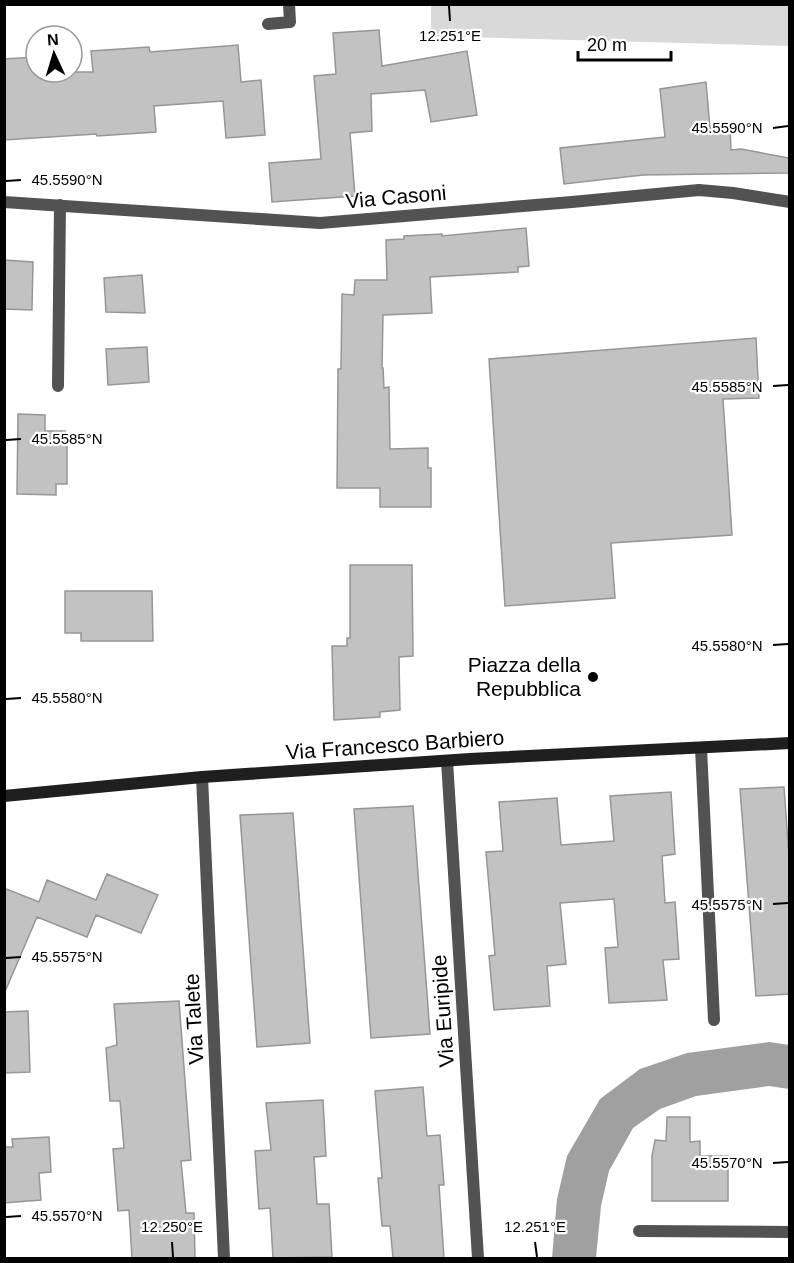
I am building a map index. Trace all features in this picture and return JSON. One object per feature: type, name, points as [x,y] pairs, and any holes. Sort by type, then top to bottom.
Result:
[{"type":"street","points":[[268,24],[290,22],[289,4]]},
{"type":"street","name":"Via Casoni","points":[[4,202],[320,223],[699,190],[789,202]]},
{"type":"street","points":[[58,386],[60,205]]},
{"type":"street","name":"Via Francesco Barbiero","points":[[4,796],[202,777],[447,761],[789,743]]},
{"type":"street","points":[[701,748],[714,1020]]},
{"type":"street","name":"Via Euripide","points":[[447,761],[478,1258]]},
{"type":"street","name":"Via Talete","points":[[202,777],[224,1258]]},
{"type":"street","points":[[639,1231],[789,1232]]},
{"type":"shaded area","points":[[431,5],[789,5],[789,46],[431,36]]},
{"type":"shaded area","points":[[769,1042],[789,1045],[789,1089],[769,1086],[696,1096],[660,1109],[633,1128],[609,1171],[601,1206],[596,1258],[552,1258],[557,1199],[567,1156],[600,1099],[640,1069],[687,1053]]},
{"type":"building","points":[[379,30],[382,66],[467,51],[477,115],[431,122],[425,90],[371,94],[372,131],[350,133],[355,196],[272,202],[269,163],[321,159],[314,76],[336,74],[333,33]]},
{"type":"building","points":[[238,45],[241,82],[261,80],[265,135],[226,138],[223,101],[154,106],[156,132],[4,140],[4,59],[24,58],[24,84],[84,84],[84,72],[93,72],[91,51],[149,47],[150,52]]},
{"type":"building","points":[[706,82],[710,128],[730,128],[731,150],[741,149],[789,158],[789,173],[643,175],[564,184],[560,148],[665,137],[660,89]]},
{"type":"building","points":[[526,228],[529,266],[518,267],[518,272],[430,277],[432,313],[383,315],[382,368],[384,388],[389,387],[390,449],[428,448],[428,468],[431,468],[431,507],[380,507],[380,488],[337,488],[338,369],[341,369],[342,294],[354,295],[355,280],[387,280],[386,240],[404,239],[404,236],[442,234],[442,236]]},
{"type":"building","points":[[4,260],[33,262],[32,310],[4,309]]},
{"type":"building","points":[[142,275],[145,313],[106,312],[104,278]]},
{"type":"building","points":[[756,338],[759,398],[723,399],[732,535],[611,543],[615,598],[505,606],[489,359]]},
{"type":"building","points":[[147,347],[149,382],[108,385],[106,349]]},
{"type":"building","points":[[18,414],[45,415],[45,431],[65,431],[67,484],[56,484],[56,495],[17,494]]},
{"type":"building","points":[[350,565],[412,565],[413,656],[399,657],[400,710],[380,712],[380,717],[334,720],[332,646],[347,646],[347,638],[350,638]]},
{"type":"building","points":[[65,591],[152,591],[153,641],[81,641],[81,633],[65,633]]},
{"type":"building","points":[[784,787],[789,857],[789,994],[756,996],[740,789]]},
{"type":"building","points":[[671,792],[675,854],[662,856],[665,903],[675,902],[679,959],[663,960],[667,1000],[609,1003],[605,948],[618,947],[614,899],[560,903],[566,964],[547,966],[550,1006],[494,1010],[489,956],[495,955],[486,852],[503,851],[499,802],[557,798],[561,845],[614,841],[610,796]]},
{"type":"building","points":[[413,806],[430,1034],[371,1038],[354,809]]},
{"type":"building","points":[[293,813],[310,1043],[257,1047],[240,815]]},
{"type":"building","points":[[107,874],[158,895],[141,933],[96,915],[87,937],[37,917],[4,994],[4,888],[39,902],[47,880],[96,900]]},
{"type":"building","points":[[179,1001],[191,1160],[181,1161],[186,1213],[194,1213],[195,1258],[132,1258],[129,1210],[118,1211],[113,1149],[124,1148],[120,1101],[110,1101],[106,1048],[117,1045],[114,1004]]},
{"type":"building","points":[[28,1011],[30,1072],[4,1073],[4,1012]]},
{"type":"building","points":[[423,1087],[427,1136],[440,1135],[444,1185],[439,1185],[444,1258],[393,1258],[390,1226],[382,1226],[378,1178],[382,1178],[375,1091]]},
{"type":"building","points":[[323,1100],[326,1156],[314,1157],[317,1204],[329,1204],[332,1257],[273,1258],[270,1208],[259,1209],[255,1151],[271,1150],[266,1103]]},
{"type":"building","points":[[667,1117],[690,1117],[690,1142],[700,1141],[700,1156],[728,1156],[728,1201],[652,1201],[652,1156],[655,1140],[666,1141]]},
{"type":"building","points":[[49,1137],[51,1172],[39,1173],[41,1200],[4,1203],[4,1147],[13,1147],[12,1139]]},
{"type":"place","name":"Piazza della Repubblica","points":[[593,677]]}]
